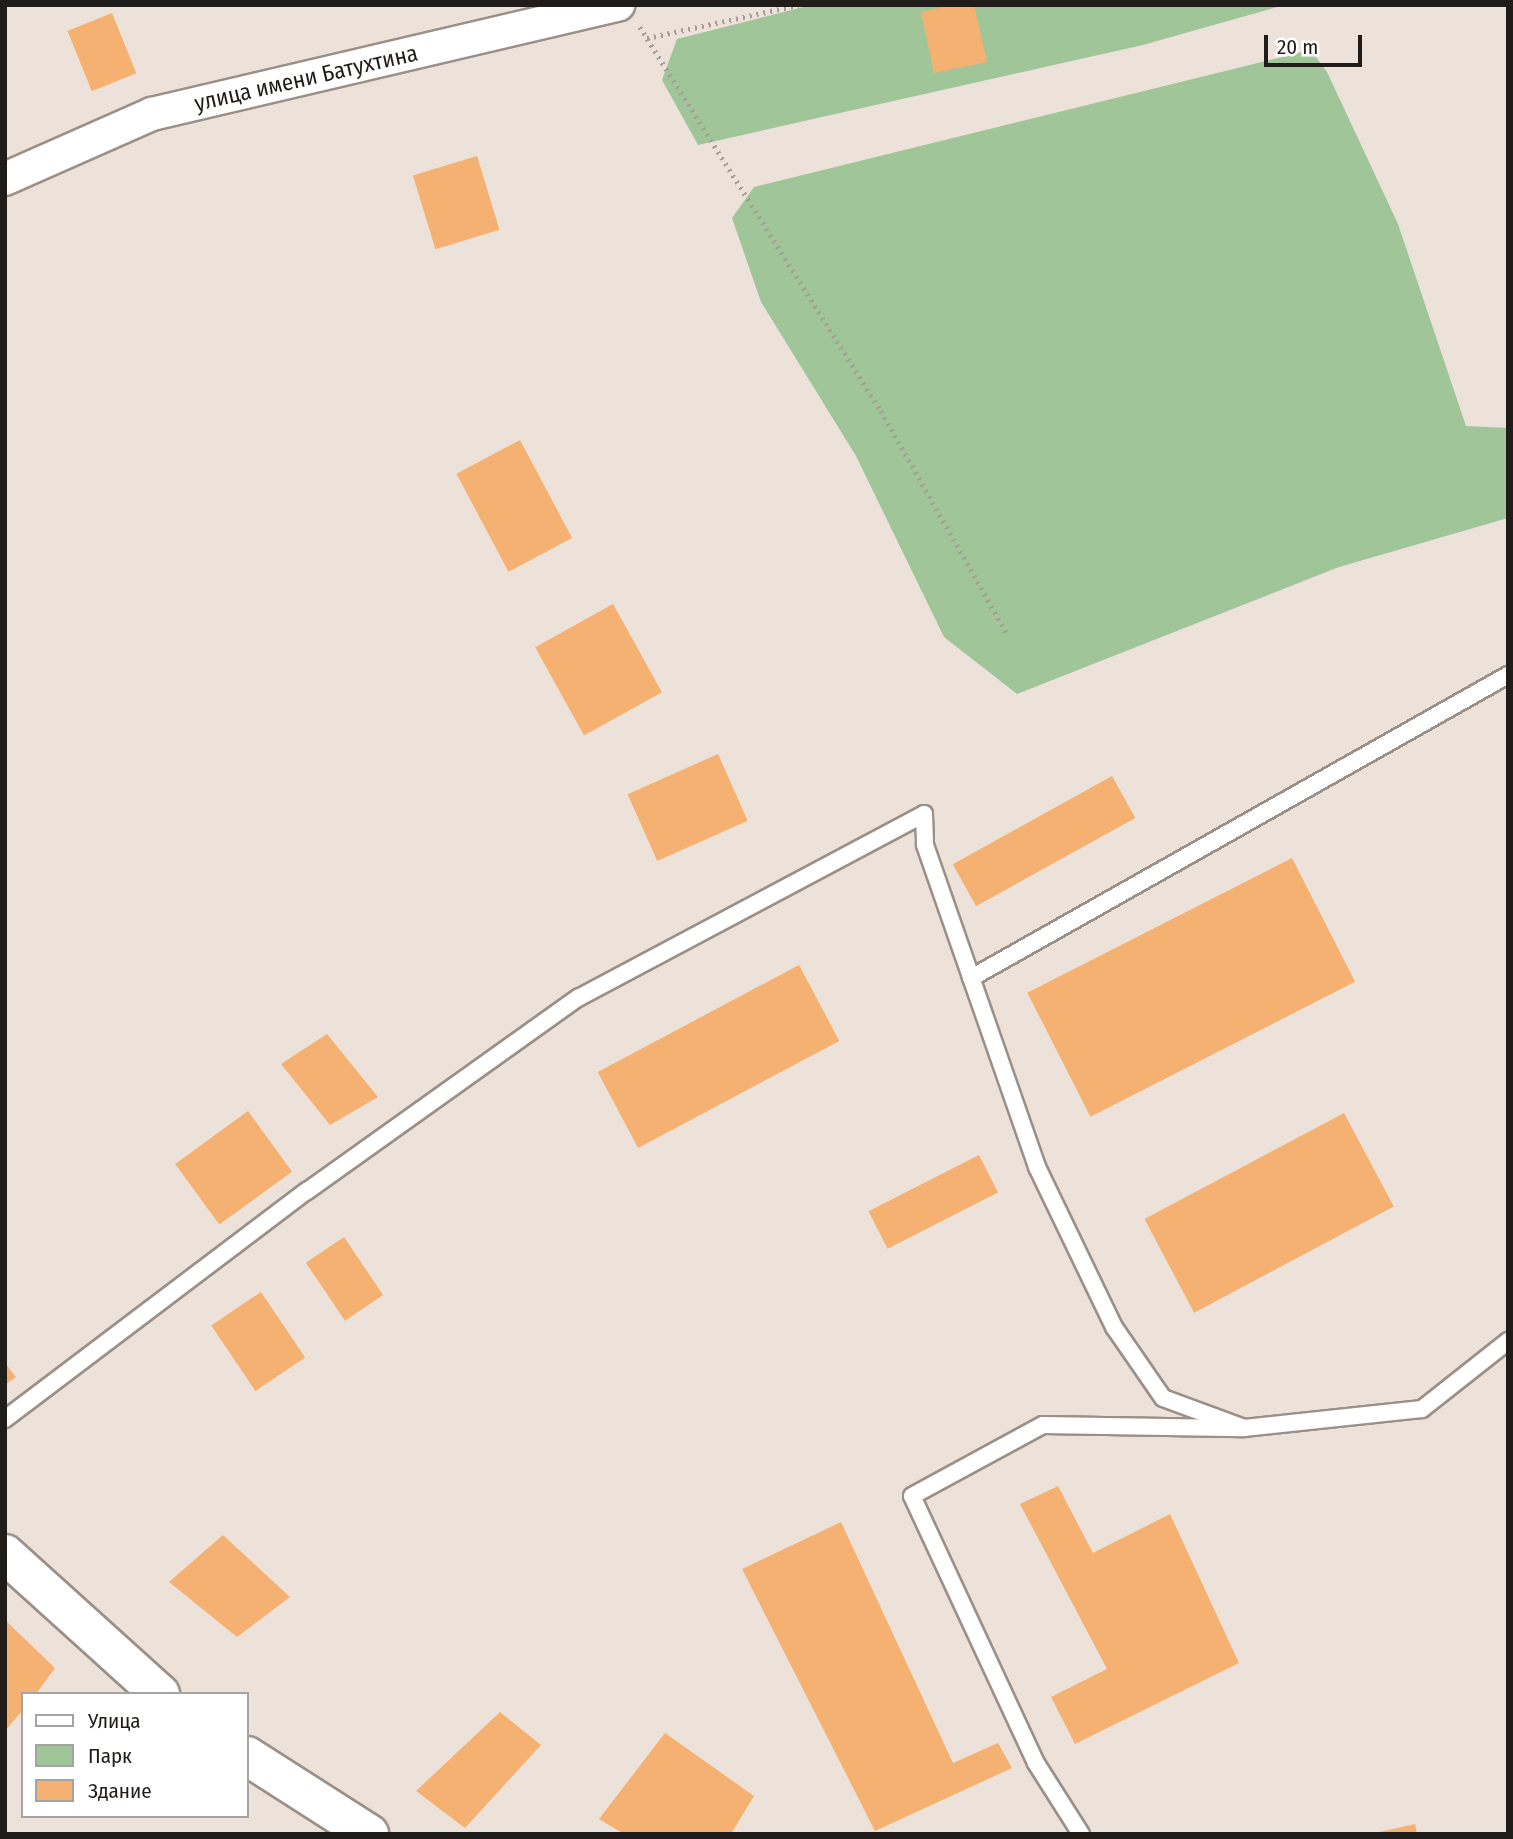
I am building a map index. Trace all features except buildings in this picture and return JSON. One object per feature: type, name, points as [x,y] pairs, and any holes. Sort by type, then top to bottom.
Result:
[{"type":"street","name":"улица имени Батухтина","points":[[5,180],[152,114],[625,11]]},
{"type":"street","points":[[5,1554],[158,1692]]},
{"type":"street","points":[[248,1757],[369,1834]]},
{"type":"lane","points":[[971,978],[1508,675]]},
{"type":"lane","points":[[5,1419],[307,1191],[578,998],[923,814],[925,845],[1037,1167],[1114,1327],[1163,1398],[1244,1428]]},
{"type":"lane","points":[[1081,1834],[1036,1763],[912,1496],[1043,1424],[1244,1428],[1422,1409],[1508,1341]]},
{"type":"path","points":[[647,38],[798,5]]},
{"type":"path","points":[[625,11],[647,38],[881,411],[1007,634]]},
{"type":"green space","points":[[811,5],[1284,5],[1143,45],[698,145],[662,80],[677,39]]},
{"type":"green space","points":[[1311,50],[1327,72],[1398,224],[1466,426],[1508,428],[1508,518],[1339,567],[1017,694],[944,637],[856,456],[761,302],[732,218],[754,187]]}]
